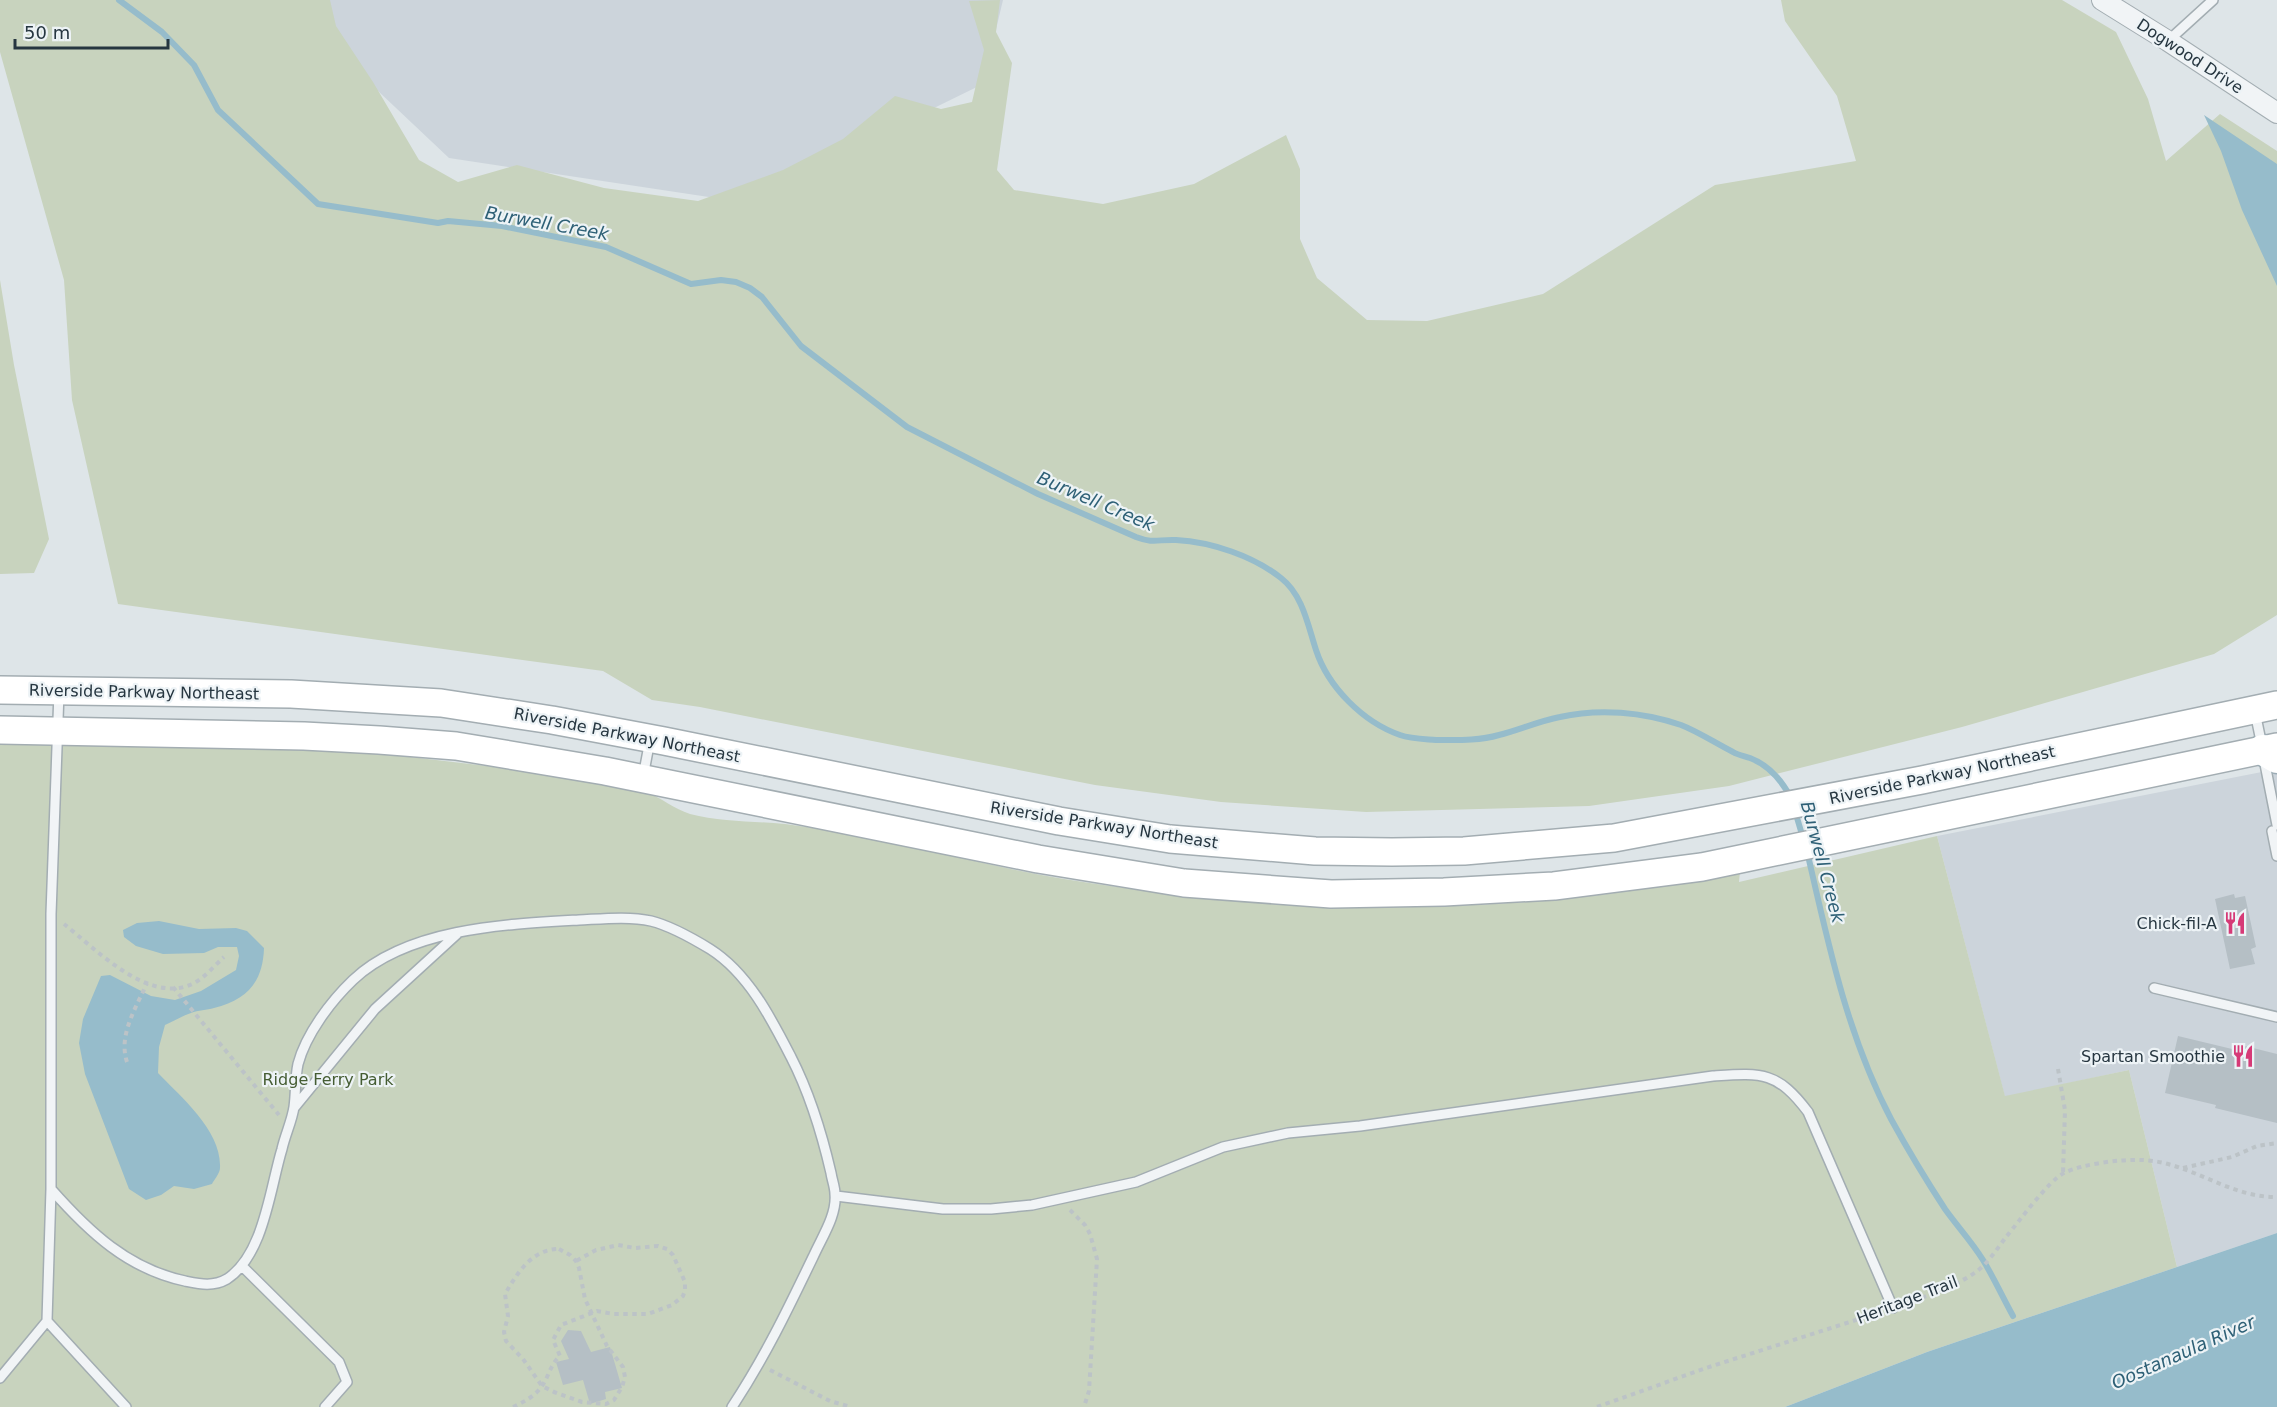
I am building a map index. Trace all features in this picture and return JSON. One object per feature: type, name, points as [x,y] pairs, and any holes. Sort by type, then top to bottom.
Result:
[{"type":"main road","name":"Riverside Parkway Northeast","points":[[0,690],[59,689],[291,694],[441,703],[552,720],[1059,821],[1170,839],[1315,851],[1464,851],[1614,838],[1922,780],[2266,707]]},
{"type":"main road","points":[[0,730],[378,740],[456,746],[523,756],[642,779],[1049,861],[1184,882],[1331,894],[1455,892],[1564,884],[1702,867],[1932,818],[2272,752]]},
{"type":"street","name":"Dogwood Drive","points":[[2102,0],[2168,40],[2277,113]]},
{"type":"lane","points":[[2168,40],[2213,0]]},
{"type":"lane","points":[[0,1378],[47,1321],[51,1189],[51,914],[59,689]]},
{"type":"lane","points":[[2266,707],[2272,752],[2277,856]]},
{"type":"lane","points":[[642,779],[651,739]]},
{"type":"lane","points":[[51,1189],[82,1224],[104,1244],[141,1266],[176,1279],[215,1284],[242,1266],[257,1238],[294,1108],[299,1063],[310,1037],[334,1001],[354,979],[381,959],[433,938],[519,924],[556,921],[650,921],[685,935],[714,952],[748,985],[794,1062],[814,1114],[836,1196],[832,1216],[783,1321],[759,1365],[732,1407]]},
{"type":"lane","points":[[294,1108],[375,1009],[457,934]]},
{"type":"lane","points":[[2154,988],[2277,1017]]},
{"type":"lane","points":[[836,1196],[943,1209],[991,1209],[1059,1200],[1136,1182],[1223,1147],[1288,1133],[1360,1126],[1713,1076],[1761,1074],[1780,1081],[1794,1093],[1808,1112],[1893,1308]]},
{"type":"lane","points":[[242,1266],[339,1362],[346,1382],[325,1407]]},
{"type":"lane","points":[[47,1321],[126,1407]]},
{"type":"path","points":[[51,914],[115,966],[131,977],[147,983],[183,987],[197,982],[224,957]]},
{"type":"path","points":[[127,1062],[124,1039],[147,983]]},
{"type":"path","points":[[172,987],[288,1127]]},
{"type":"path","points":[[2058,1069],[2065,1121],[2063,1173],[2110,1163],[2141,1160],[2162,1162],[2242,1193],[2264,1198],[2277,1197]]},
{"type":"path","points":[[2181,1169],[2232,1157],[2257,1146],[2277,1143]]},
{"type":"path","name":"Heritage Trail","points":[[1597,1407],[1706,1368],[1893,1308],[1947,1288],[1977,1271],[2033,1203],[2063,1173]]},
{"type":"path","points":[[1059,1200],[1085,1225],[1093,1241],[1097,1259],[1089,1391],[1084,1407]]},
{"type":"path","points":[[517,1406],[528,1400],[542,1386],[549,1369],[560,1356],[553,1340],[561,1325],[597,1311],[614,1314],[648,1314],[672,1305],[683,1296],[685,1290],[673,1255],[658,1245],[635,1248],[618,1245],[596,1250],[576,1261]]},
{"type":"path","points":[[559,1250],[576,1261],[585,1299],[607,1346],[623,1367],[625,1377],[622,1387],[610,1405],[582,1402],[542,1386],[523,1359],[506,1341],[504,1332],[508,1316],[505,1294],[527,1262],[538,1253],[559,1250]]},
{"type":"path","points":[[759,1365],[830,1401],[851,1407]]},
{"type":"shaded area","points":[[321,0],[1003,0],[983,84],[742,202],[449,158],[324,40]]},
{"type":"shaded area","points":[[2277,769],[2277,1233],[2177,1267],[2129,1070],[2005,1097],[1937,836]]},
{"type":"green space","points":[[0,0],[330,0],[336,26],[373,82],[419,160],[458,182],[517,165],[604,188],[698,201],[783,170],[843,139],[895,96],[941,109],[972,102],[984,50],[969,1],[1000,0],[996,32],[1012,63],[997,170],[1014,190],[1103,204],[1194,184],[1286,135],[1300,169],[1300,239],[1317,278],[1367,320],[1427,321],[1543,294],[1715,185],[1856,161],[1837,96],[1785,21],[1781,0],[2062,0],[2116,32],[2148,99],[2166,161],[2220,114],[2277,151],[2277,615],[2214,654],[1962,727],[1729,786],[1589,806],[1366,812],[1221,802],[1095,785],[700,707],[652,700],[603,671],[118,604],[72,400],[64,280],[0,52]]},
{"type":"green space","points":[[0,280],[14,365],[49,539],[34,573],[0,574]]},
{"type":"green space","name":"Ridge Ferry Park","points":[[0,744],[311,749],[385,754],[487,766],[646,792],[684,812],[701,817],[785,824],[822,830],[1064,879],[1232,900],[1317,905],[1402,907],[1488,905],[1572,898],[1657,887],[1740,871],[1739,882],[1937,836],[2005,1096],[2129,1070],[2177,1267],[1927,1352],[1785,1407],[0,1407]]},
{"type":"water","points":[[2204,115],[2277,164],[2277,286],[2242,210],[2221,151]]},
{"type":"water","points":[[159,921],[199,929],[236,928],[247,931],[264,948],[260,971],[251,988],[244,994],[226,1005],[194,1012],[165,1025],[159,1047],[158,1073],[207,1128],[219,1154],[220,1168],[212,1184],[194,1189],[174,1186],[161,1195],[146,1200],[129,1189],[85,1074],[79,1043],[83,1019],[101,976],[110,975],[151,996],[175,1000],[201,991],[236,970],[239,956],[237,947],[218,947],[204,953],[163,954],[136,946],[124,937],[123,930],[137,923]]},
{"type":"water","name":"Oostanaula River","points":[[2277,1233],[2277,1407],[1785,1407],[1927,1352]]},
{"type":"building","name":"Chick-fil-A","points":[[2234,894],[2235,898],[2245,896],[2256,947],[2251,949],[2255,964],[2230,969],[2215,899]]},
{"type":"building","points":[[2178,1036],[2232,1049],[2233,1043],[2277,1054],[2277,1123],[2165,1093]]},
{"type":"building","points":[[568,1330],[581,1331],[591,1352],[610,1347],[622,1388],[605,1392],[606,1399],[590,1404],[583,1380],[563,1385],[556,1362],[569,1359],[561,1341]]},
{"type":"waterway","name":"Burwell Creek","points":[[119,0],[162,32],[194,65],[218,110],[318,204],[438,223],[448,221],[502,226],[606,247],[691,284],[721,280],[736,282],[762,297],[801,346],[907,427],[1038,494],[1136,537],[1152,541],[1190,541],[1218,547],[1258,563],[1281,578],[1295,593],[1304,611],[1322,664],[1338,690],[1360,712],[1386,729],[1413,738],[1468,740],[1491,737],[1575,714],[1605,712],[1636,714],[1681,725],[1735,753],[1757,761],[1774,774],[1791,798]]},
{"type":"waterway","name":"Burwell Creek","points":[[1795,811],[1803,838]]},
{"type":"waterway","name":"Burwell Creek","points":[[1807,851],[1840,988],[1862,1055],[1876,1087],[1917,1165],[1945,1209],[1983,1260],[2013,1316]]},
{"type":"place","name":"Chick-fil-A","points":[[2235,923]]},
{"type":"place","name":"Spartan Smoothie","points":[[2243,1056]]}]
